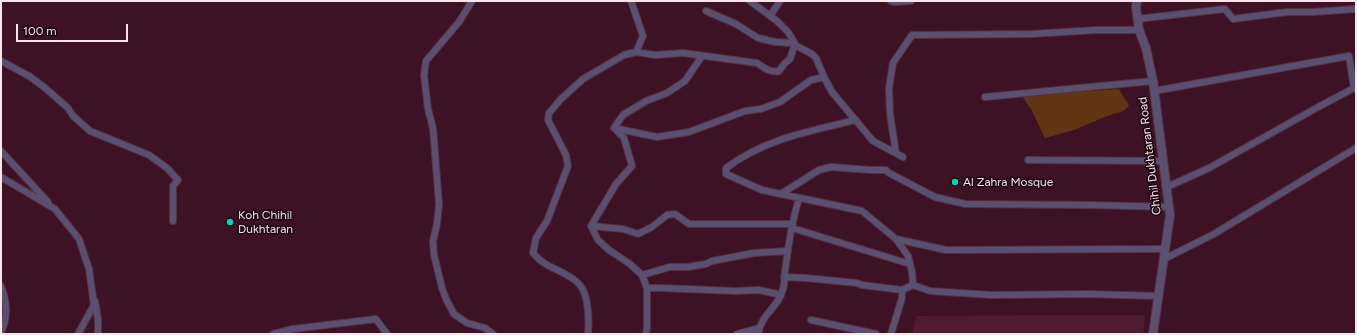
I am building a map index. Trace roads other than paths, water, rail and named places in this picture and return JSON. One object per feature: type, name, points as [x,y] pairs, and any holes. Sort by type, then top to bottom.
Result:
[{"type":"street","points":[[472,1],[459,22],[426,61],[424,68],[428,109],[433,128],[439,204],[437,224],[433,241],[434,255],[442,288],[454,314],[467,323],[485,328],[493,334]]},
{"type":"street","points":[[631,1],[643,36],[636,52]]},
{"type":"street","points":[[588,334],[589,320],[586,299],[580,284],[565,274],[543,263],[533,253],[536,238],[547,221],[568,166],[566,155],[548,120],[549,113],[561,99],[583,79],[610,62],[624,55],[636,52],[656,55],[683,54],[757,63],[766,69],[775,72],[779,71],[790,59],[795,44],[788,32],[750,1]]},
{"type":"street","points":[[770,16],[780,1]]},
{"type":"street","points":[[891,1],[911,1]]},
{"type":"street","name":"Chihil Dukhtaran Road","points":[[1137,1],[1139,30],[1146,48],[1153,81],[1170,215],[1153,334]]},
{"type":"street","points":[[1138,19],[1225,9],[1233,18],[1287,12],[1356,9]]},
{"type":"street","points":[[706,11],[736,24],[758,38],[775,42],[791,42],[812,54],[816,58],[832,92],[873,140],[903,157]]},
{"type":"street","points":[[896,153],[890,114],[889,88],[894,63],[912,34],[1032,34],[1139,30]]},
{"type":"street","points":[[614,128],[623,115],[646,101],[667,93],[685,80],[702,56]]},
{"type":"street","points":[[1154,91],[1349,56],[1355,88],[1209,168],[1167,187]]},
{"type":"street","points":[[1,61],[29,76],[44,87],[68,108],[73,116],[90,131],[149,155],[167,168],[178,180],[173,186],[173,221]]},
{"type":"street","points":[[614,128],[657,137],[689,132],[745,111],[761,109],[780,102],[811,80],[824,77]]},
{"type":"street","points":[[985,97],[1153,81]]},
{"type":"street","points":[[856,120],[790,135],[740,157],[726,168],[726,174],[762,190],[862,212],[896,239],[908,256],[913,286]]},
{"type":"street","points":[[591,226],[616,184],[632,166],[624,138],[614,128]]},
{"type":"street","points":[[1164,259],[1214,234],[1356,148]]},
{"type":"street","points":[[1,151],[55,209],[79,239],[89,269],[94,305],[78,334]]},
{"type":"street","points":[[1028,160],[1164,161]]},
{"type":"street","points":[[781,194],[819,170],[831,167],[886,170],[935,197],[965,204],[1169,207]]},
{"type":"street","points":[[1,177],[55,209]]},
{"type":"street","points":[[737,334],[759,331],[760,324],[766,314],[781,295],[784,288],[784,277],[792,226],[799,198]]},
{"type":"street","points":[[591,226],[623,228],[638,234],[652,227],[667,215],[675,214],[689,224],[694,225],[792,226],[910,264]]},
{"type":"street","points":[[591,226],[598,240],[642,275],[647,288],[648,327],[646,334]]},
{"type":"street","points":[[896,239],[946,250],[1165,249]]},
{"type":"street","points":[[642,275],[658,270],[700,265],[712,261],[754,253],[788,250]]},
{"type":"street","points":[[784,277],[857,283],[862,286],[902,290],[913,286],[930,291],[992,295],[1088,294],[1159,296]]},
{"type":"street","points":[[1,286],[5,299],[6,317],[5,324],[1,332]]},
{"type":"street","points":[[647,288],[735,291],[759,290],[781,295]]},
{"type":"street","points":[[892,334],[902,298],[902,290]]},
{"type":"street","points":[[93,296],[97,307],[98,334]]},
{"type":"street","points":[[273,334],[293,329],[376,320],[387,334]]},
{"type":"street","points":[[811,320],[876,334]]},
{"type":"place","name":"Al Zahra Mosque","points":[[955,182]]},
{"type":"place","name":"Koh Chihil Dukhtaran","points":[[230,222]]}]
